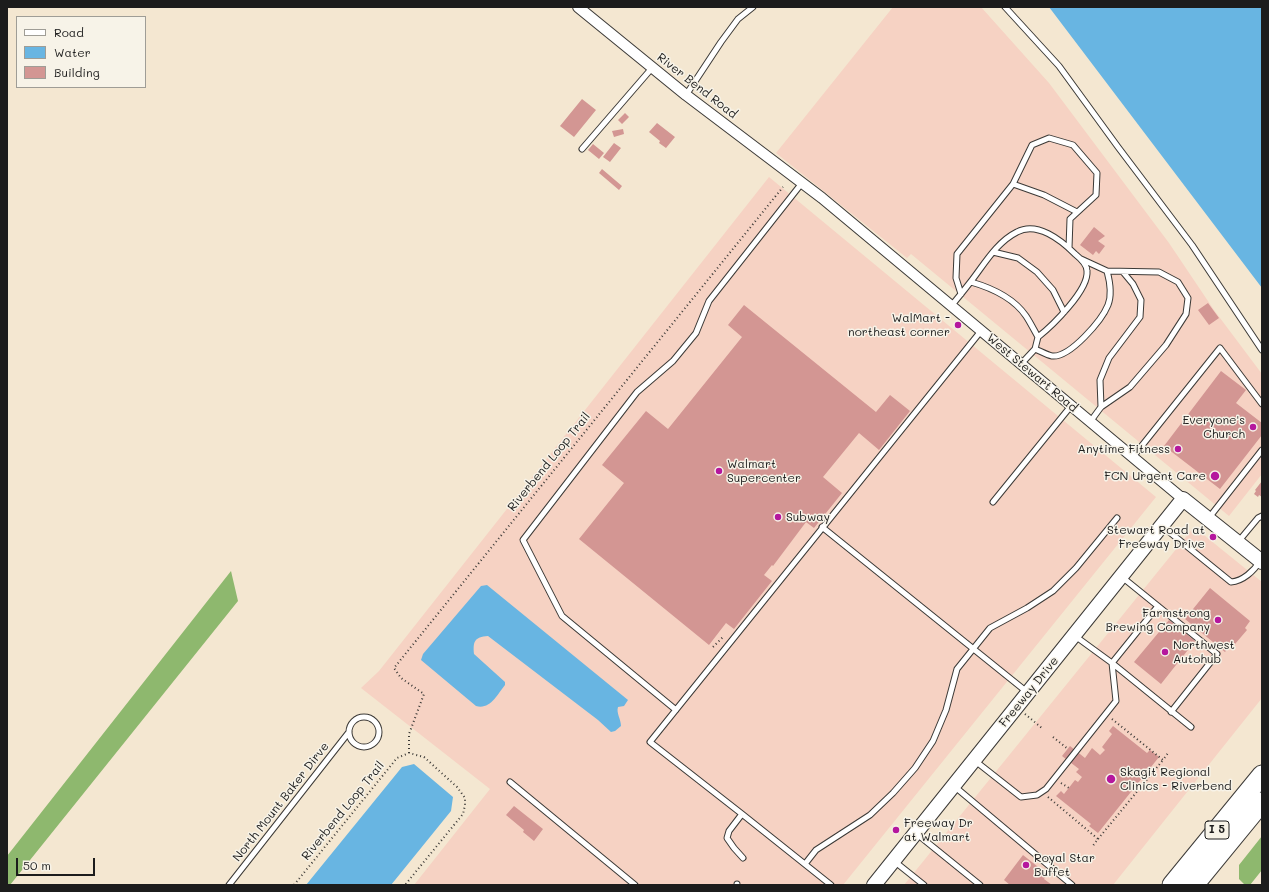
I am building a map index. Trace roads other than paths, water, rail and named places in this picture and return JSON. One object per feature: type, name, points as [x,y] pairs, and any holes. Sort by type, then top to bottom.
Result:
[{"type":"highway","name":"I 5","points":[[1172,885],[1262,775]]},
{"type":"highway","name":"I 5","points":[[1194,885],[1262,802]]},
{"type":"street","name":"River Bend Road","points":[[578,7],[686,96],[802,183]]},
{"type":"street","name":"West Stewart Road","points":[[802,183],[822,198],[1132,458],[1261,561]]},
{"type":"street","name":"Freeway Drive","points":[[874,885],[1183,499]]},
{"type":"lane","points":[[686,96],[720,42],[738,20],[753,7]]},
{"type":"lane","points":[[1005,7],[1059,66],[1192,245],[1262,350]]},
{"type":"lane","points":[[582,150],[652,68]]},
{"type":"lane","points":[[961,294],[956,278],[957,254],[1013,184],[1032,145],[1049,138],[1073,145],[1097,173],[1096,194],[1070,219],[1069,248]]},
{"type":"lane","points":[[676,710],[562,616],[524,540],[637,392],[673,361],[696,333],[709,301],[802,183]]},
{"type":"lane","points":[[1013,184],[1044,195],[1076,212]]},
{"type":"lane","points":[[951,306],[993,252],[1007,238],[1018,231],[1029,228],[1043,231],[1055,237],[1081,259],[1107,271],[1159,272],[1178,282],[1188,298],[1186,314],[1166,345],[1130,387],[1101,407],[1090,422]]},
{"type":"lane","points":[[993,252],[1018,258],[1037,272],[1053,290],[1064,312]]},
{"type":"lane","points":[[1021,364],[1035,349],[1038,338],[1052,326],[1080,292],[1085,282],[1087,270],[1081,259]]},
{"type":"lane","points":[[1035,349],[1053,356],[1066,352],[1085,336],[1095,325],[1108,304],[1110,281],[1107,271]]},
{"type":"lane","points":[[1101,407],[1100,380],[1108,358],[1140,318],[1141,300],[1133,284],[1123,272]]},
{"type":"lane","points":[[971,282],[1000,292],[1014,302],[1025,314],[1038,338]]},
{"type":"lane","points":[[831,885],[650,742],[981,331]]},
{"type":"lane","points":[[1132,458],[1220,348],[1262,404]]},
{"type":"lane","points":[[993,502],[1071,406]]},
{"type":"lane","points":[[1208,519],[1262,450]]},
{"type":"lane","points":[[1237,543],[1258,518],[1262,516]]},
{"type":"lane","points":[[805,864],[816,850],[870,815],[894,793],[914,768],[933,741],[946,710],[957,669],[990,628],[1027,608],[1053,591],[1076,568],[1117,518]]},
{"type":"lane","points":[[1161,526],[1231,582],[1238,581],[1255,568],[1261,561]]},
{"type":"lane","points":[[822,527],[1028,692]]},
{"type":"lane","points":[[1121,577],[1217,654],[1171,712]]},
{"type":"lane","points":[[974,760],[1021,797],[1037,795],[1046,789],[1116,701],[1112,663],[1158,606]]},
{"type":"lane","points":[[1074,636],[1112,663],[1191,727]]},
{"type":"lane","points":[[365,717],[374,721],[379,728],[376,742],[368,747],[355,744],[349,732],[356,720],[365,717]]},
{"type":"lane","name":"North Mount Baker Dirve","points":[[229,885],[349,732]]},
{"type":"lane","points":[[510,782],[634,885]]},
{"type":"lane","points":[[954,786],[1072,885]]},
{"type":"lane","points":[[742,814],[729,831],[727,838],[743,858]]},
{"type":"lane","points":[[916,833],[980,885]]},
{"type":"lane","points":[[894,861],[924,885]]},
{"type":"water","points":[[1049,7],[1262,7],[1262,288]]},
{"type":"water","points":[[487,585],[628,700],[624,706],[618,707],[621,726],[615,731],[611,732],[598,720],[488,636],[475,641],[474,654],[505,682],[505,685],[493,701],[485,706],[476,706],[421,660],[423,654],[481,586]]},
{"type":"water","points":[[414,764],[453,797],[451,811],[391,885],[306,885],[402,767]]},
{"type":"place","name":"WalMart - northeast corner","points":[[958,325]]},
{"type":"place","name":"Everyone's Church","points":[[1253,427]]},
{"type":"place","name":"Anytime Fitness","points":[[1178,449]]},
{"type":"place","name":"Walmart Supercenter","points":[[719,471]]},
{"type":"place","name":"FCN Urgent Care","points":[[1215,476]]},
{"type":"place","name":"Subway","points":[[778,517]]},
{"type":"place","name":"Stewart Road at Freeway Drive","points":[[1213,537]]},
{"type":"place","name":"Farmstrong Brewing Company","points":[[1218,620]]},
{"type":"place","name":"Northwest Autohub","points":[[1165,652]]},
{"type":"place","name":"Skagit Regional Clinics - Riverbend","points":[[1111,779]]},
{"type":"place","name":"Freeway Dr at Walmart","points":[[896,830]]},
{"type":"place","name":"Royal Star Buffet","points":[[1026,865]]}]
